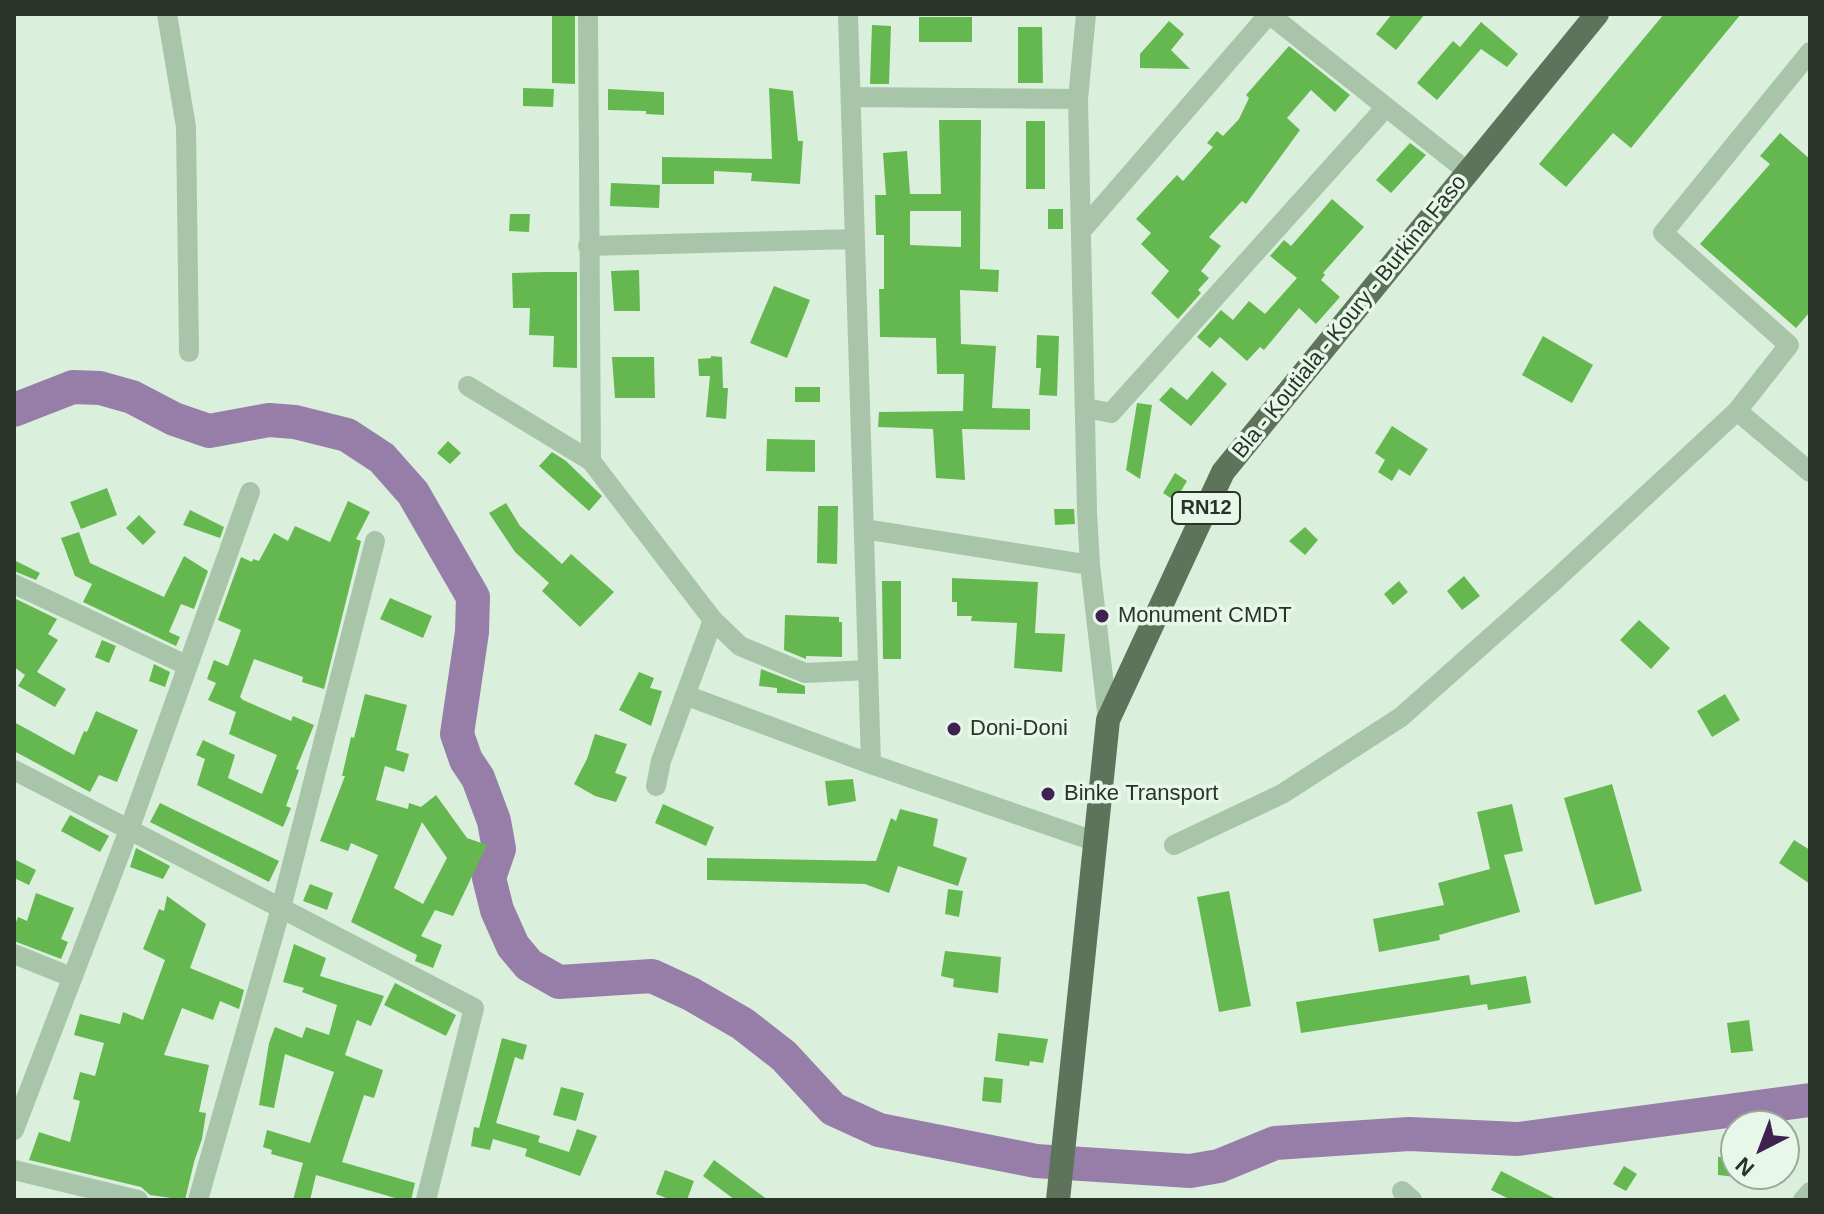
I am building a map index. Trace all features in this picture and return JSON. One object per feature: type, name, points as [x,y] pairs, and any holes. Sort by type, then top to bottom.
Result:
[{"type":"main road","name":"Bla - Koutiala - Koury - Burkina Faso","points":[[1058,1199],[1108,720],[1223,472],[1597,14]]},
{"type":"street","points":[[167,14],[186,127],[189,352]]},
{"type":"street","points":[[588,14],[591,461]]},
{"type":"street","points":[[848,14],[871,764]]},
{"type":"street","points":[[1086,14],[1078,99],[1090,565],[1108,720]]},
{"type":"street","points":[[1082,230],[1269,14],[1468,172]]},
{"type":"street","points":[[1174,845],[1282,794],[1401,717],[1553,582],[1737,411],[1789,345],[1663,233],[1810,52]]},
{"type":"street","points":[[851,97],[1078,99]]},
{"type":"street","points":[[1086,408],[1111,413],[1386,107]]},
{"type":"street","points":[[588,246],[855,239]]},
{"type":"street","points":[[468,386],[591,461],[713,620],[740,646],[805,673],[868,670]]},
{"type":"street","points":[[1737,411],[1810,472]]},
{"type":"street","points":[[14,1130],[129,830],[250,492]]},
{"type":"street","points":[[864,529],[1090,565]]},
{"type":"street","points":[[198,1200],[281,908],[375,541]]},
{"type":"street","points":[[14,584],[186,665]]},
{"type":"street","points":[[656,786],[661,761],[713,620]]},
{"type":"street","points":[[685,695],[871,764],[1094,841]]},
{"type":"street","points":[[14,770],[474,1008],[426,1200]]},
{"type":"street","points":[[14,954],[71,977]]},
{"type":"street","points":[[14,1170],[138,1200]]},
{"type":"street","points":[[1803,1200],[1810,1192]]},
{"type":"building","points":[[552,14],[575,14],[575,84],[552,83]]},
{"type":"building","points":[[1392,14],[1425,14],[1396,50],[1376,34]]},
{"type":"building","points":[[1664,14],[1741,14],[1631,148],[1613,133],[1566,187],[1539,164]]},
{"type":"building","points":[[919,17],[972,17],[972,42],[919,42]]},
{"type":"building","points":[[1169,21],[1184,34],[1171,50],[1190,69],[1140,68],[1140,54]]},
{"type":"building","points":[[1481,22],[1518,54],[1507,67],[1481,49],[1437,100],[1417,83],[1453,41],[1460,47]]},
{"type":"building","points":[[872,25],[891,26],[889,84],[870,84]]},
{"type":"building","points":[[1018,27],[1042,27],[1043,83],[1018,83]]},
{"type":"building","points":[[1289,46],[1350,95],[1335,112],[1311,90],[1287,118],[1300,130],[1246,204],[1242,201],[1209,237],[1221,246],[1201,271],[1209,278],[1198,290],[1201,293],[1178,319],[1151,293],[1169,271],[1141,244],[1151,233],[1136,219],[1177,175],[1183,181],[1213,147],[1207,143],[1217,131],[1223,136],[1239,119],[1249,98],[1246,95]]},
{"type":"building","points":[[523,88],[554,89],[553,107],[523,106]]},
{"type":"building","points":[[769,88],[793,91],[798,141],[803,141],[800,184],[751,181],[752,173],[714,171],[714,184],[662,184],[662,157],[772,159]]},
{"type":"building","points":[[608,89],[664,92],[664,115],[608,110]]},
{"type":"building","points":[[939,120],[981,120],[980,269],[999,270],[998,292],[960,290],[961,344],[996,346],[992,408],[1030,409],[1030,430],[962,429],[965,480],[936,478],[933,429],[878,427],[879,412],[963,411],[964,374],[937,374],[936,338],[880,337],[879,289],[884,289],[884,235],[876,235],[875,195],[886,195],[883,153],[907,151],[910,194],[941,194]],"holes":[[[910,211],[961,211],[961,247],[910,245]]]},
{"type":"building","points":[[1026,121],[1045,121],[1045,189],[1026,189]]},
{"type":"building","points":[[1780,133],[1810,159],[1810,312],[1796,328],[1700,244],[1770,164],[1760,156]]},
{"type":"building","points":[[1410,143],[1426,155],[1391,193],[1376,180]]},
{"type":"building","points":[[611,183],[660,185],[659,208],[610,206]]},
{"type":"building","points":[[1332,199],[1364,227],[1323,273],[1325,275],[1321,280],[1340,297],[1316,324],[1299,308],[1264,350],[1260,347],[1247,361],[1220,337],[1210,348],[1197,337],[1221,310],[1233,320],[1249,301],[1265,314],[1297,278],[1270,256],[1284,240],[1291,246]]},
{"type":"building","points":[[1048,209],[1063,209],[1063,229],[1048,229]]},
{"type":"building","points":[[510,214],[530,214],[529,232],[509,231]]},
{"type":"building","points":[[639,270],[640,311],[614,311],[611,271]]},
{"type":"building","points":[[577,272],[577,368],[553,367],[554,336],[529,335],[530,308],[513,308],[512,273]]},
{"type":"building","points":[[774,286],[810,300],[787,358],[750,343]]},
{"type":"building","points":[[1037,335],[1059,336],[1057,396],[1039,395],[1041,368],[1036,368]]},
{"type":"building","points":[[1543,336],[1593,365],[1572,403],[1522,375]]},
{"type":"building","points":[[612,357],[654,357],[655,398],[615,398]]},
{"type":"building","points":[[722,357],[723,388],[728,388],[726,419],[706,417],[710,376],[699,376],[698,359]]},
{"type":"building","points":[[1212,371],[1227,384],[1191,426],[1159,400],[1171,387],[1187,400]]},
{"type":"building","points":[[795,387],[820,387],[820,402],[795,402]]},
{"type":"building","points":[[1137,403],[1152,405],[1140,479],[1126,470]]},
{"type":"building","points":[[1392,426],[1428,449],[1410,476],[1399,469],[1392,481],[1378,472],[1385,460],[1375,453]]},
{"type":"building","points":[[767,439],[815,440],[815,472],[766,471]]},
{"type":"building","points":[[448,441],[461,453],[450,464],[437,453]]},
{"type":"building","points":[[552,452],[566,461],[602,496],[589,511],[539,466]]},
{"type":"building","points":[[1175,473],[1187,481],[1175,501],[1163,493]]},
{"type":"building","points":[[107,488],[117,515],[81,529],[70,502]]},
{"type":"building","points":[[348,501],[370,512],[356,539],[361,541],[324,689],[302,682],[303,677],[254,659],[240,697],[291,721],[293,716],[314,725],[296,769],[299,770],[286,806],[291,808],[283,827],[197,785],[205,759],[196,755],[203,740],[235,755],[228,778],[262,794],[277,755],[229,734],[236,712],[208,700],[216,683],[207,679],[214,660],[228,666],[241,630],[218,620],[241,557],[252,562],[253,559],[259,561],[274,533],[288,541],[295,526],[330,542]]},
{"type":"building","points":[[506,503],[520,526],[562,564],[571,554],[614,592],[580,627],[542,591],[549,583],[515,552],[489,513]]},
{"type":"building","points":[[818,506],[838,506],[837,564],[817,563]]},
{"type":"building","points":[[1054,509],[1074,509],[1075,524],[1055,525]]},
{"type":"building","points":[[190,510],[224,527],[220,538],[183,525]]},
{"type":"building","points":[[139,515],[156,532],[143,545],[126,528]]},
{"type":"building","points":[[1305,527],[1318,540],[1305,555],[1289,541]]},
{"type":"building","points":[[79,532],[90,563],[164,597],[184,556],[208,571],[194,609],[181,604],[169,632],[180,637],[176,646],[83,602],[92,584],[75,576],[61,538]]},
{"type":"building","points":[[14,560],[40,573],[36,580],[14,571]]},
{"type":"building","points":[[1464,576],[1480,596],[1462,610],[1447,591]]},
{"type":"building","points":[[952,578],[1038,582],[1035,633],[1065,634],[1062,672],[1014,668],[1017,623],[971,621],[972,616],[957,616],[957,602],[952,602]]},
{"type":"building","points":[[882,581],[901,581],[901,659],[883,659]]},
{"type":"building","points":[[1399,581],[1408,592],[1393,605],[1384,594]]},
{"type":"building","points":[[14,598],[57,619],[48,634],[58,640],[37,672],[66,689],[55,707],[18,686],[25,675],[14,667]]},
{"type":"building","points":[[390,598],[432,616],[423,638],[380,619]]},
{"type":"building","points":[[785,615],[839,617],[839,622],[842,622],[842,657],[806,656],[806,659],[784,650]]},
{"type":"building","points":[[1639,620],[1670,648],[1651,669],[1620,640]]},
{"type":"building","points":[[102,640],[116,646],[109,663],[95,657]]},
{"type":"building","points":[[154,664],[170,672],[165,687],[149,681]]},
{"type":"building","points":[[761,669],[805,686],[805,694],[777,693],[777,688],[759,686]]},
{"type":"building","points":[[639,672],[654,678],[650,688],[662,691],[651,726],[619,710]]},
{"type":"building","points":[[365,694],[407,705],[396,750],[409,754],[404,772],[385,766],[376,800],[408,809],[409,803],[421,807],[436,795],[467,838],[487,845],[453,916],[435,910],[421,936],[442,945],[433,968],[415,961],[417,955],[351,922],[378,855],[351,843],[348,851],[320,841],[345,776],[342,776],[351,737],[354,738]],"holes":[[[422,822],[447,858],[423,904],[394,888]]]},
{"type":"building","points":[[1725,694],[1740,720],[1712,737],[1697,711]]},
{"type":"building","points":[[96,711],[138,730],[117,782],[99,775],[90,792],[14,751],[14,722],[74,755]]},
{"type":"building","points":[[595,734],[627,744],[615,773],[627,777],[616,802],[595,796],[574,784]]},
{"type":"building","points":[[853,779],[856,801],[828,806],[825,781]]},
{"type":"building","points":[[1612,784],[1642,891],[1595,905],[1564,798]]},
{"type":"building","points":[[160,803],[279,861],[269,882],[150,822]]},
{"type":"building","points":[[663,804],[714,827],[706,846],[655,823]]},
{"type":"building","points":[[1512,804],[1523,851],[1504,855],[1520,912],[1439,935],[1440,940],[1379,952],[1373,919],[1444,905],[1438,883],[1490,869],[1477,812]]},
{"type":"building","points":[[900,809],[938,819],[933,846],[967,858],[958,886],[898,866],[889,893],[865,884],[707,880],[707,858],[876,861],[891,818],[896,821]]},
{"type":"building","points":[[70,815],[109,836],[100,852],[61,831]]},
{"type":"building","points":[[1794,840],[1810,850],[1810,884],[1779,863]]},
{"type":"building","points":[[136,848],[170,866],[163,879],[130,867]]},
{"type":"building","points":[[14,859],[36,870],[29,885],[14,878]]},
{"type":"building","points":[[310,884],[333,893],[327,910],[303,901]]},
{"type":"building","points":[[948,889],[963,891],[959,917],[945,914]]},
{"type":"building","points":[[1229,891],[1251,1006],[1219,1012],[1197,897]]},
{"type":"building","points":[[36,893],[74,908],[61,939],[68,942],[61,959],[14,941],[18,917],[27,921]]},
{"type":"building","points":[[167,896],[206,924],[190,968],[244,990],[239,1009],[220,1001],[213,1020],[182,1008],[164,1055],[209,1065],[199,1112],[206,1113],[202,1139],[185,1200],[150,1195],[141,1187],[29,1160],[39,1132],[70,1142],[80,1101],[73,1099],[80,1072],[95,1076],[104,1043],[74,1035],[80,1014],[120,1024],[123,1012],[143,1020],[165,960],[143,949],[159,909],[164,911]]},
{"type":"building","points":[[294,944],[326,958],[320,976],[384,996],[371,1026],[357,1020],[345,1055],[383,1070],[374,1098],[364,1095],[342,1162],[415,1183],[411,1200],[316,1175],[310,1200],[293,1200],[303,1163],[271,1154],[272,1150],[263,1147],[267,1130],[310,1143],[334,1072],[285,1054],[274,1108],[259,1105],[269,1043],[275,1027],[302,1038],[306,1027],[329,1035],[337,1005],[302,992],[304,988],[283,982]]},
{"type":"building","points":[[945,951],[1001,957],[998,993],[953,987],[954,979],[941,976]]},
{"type":"building","points":[[1469,975],[1471,985],[1526,976],[1531,1003],[1488,1010],[1487,1004],[1301,1033],[1296,1002]]},
{"type":"building","points":[[395,983],[456,1015],[446,1036],[384,1005]]},
{"type":"building","points":[[1749,1020],[1753,1051],[1731,1053],[1727,1023]]},
{"type":"building","points":[[998,1033],[1048,1039],[1043,1063],[1030,1061],[1029,1066],[995,1061]]},
{"type":"building","points":[[502,1038],[527,1045],[523,1060],[515,1057],[496,1123],[540,1136],[538,1142],[569,1152],[577,1129],[597,1136],[580,1176],[525,1156],[527,1149],[493,1139],[490,1150],[471,1146],[474,1127],[479,1128]]},
{"type":"building","points":[[984,1077],[1003,1079],[1001,1103],[982,1101]]},
{"type":"building","points":[[561,1087],[584,1093],[576,1121],[553,1115]]},
{"type":"building","points":[[714,1160],[768,1200],[735,1200],[703,1176]]},
{"type":"building","points":[[1624,1166],[1637,1174],[1626,1191],[1613,1184]]},
{"type":"building","points":[[665,1170],[694,1181],[687,1200],[671,1200],[656,1194]]},
{"type":"building","points":[[1501,1171],[1558,1200],[1511,1200],[1491,1190]]},
{"type":"waterway","points":[[14,410],[73,387],[100,388],[132,397],[174,419],[209,431],[269,420],[295,422],[347,435],[382,458],[413,493],[473,597],[472,632],[457,734],[494,821],[499,849],[489,878],[497,910],[513,946],[529,965],[559,982],[652,976],[691,994],[743,1024],[784,1056],[833,1109],[879,1130],[1036,1161],[1190,1171],[1219,1166],[1275,1143],[1409,1134],[1518,1139],[1810,1100]]},
{"type":"place","name":"Monument CMDT","points":[[1102,616]]},
{"type":"place","name":"Doni-Doni","points":[[954,729]]},
{"type":"place","name":"Binke Transport","points":[[1048,794]]}]
